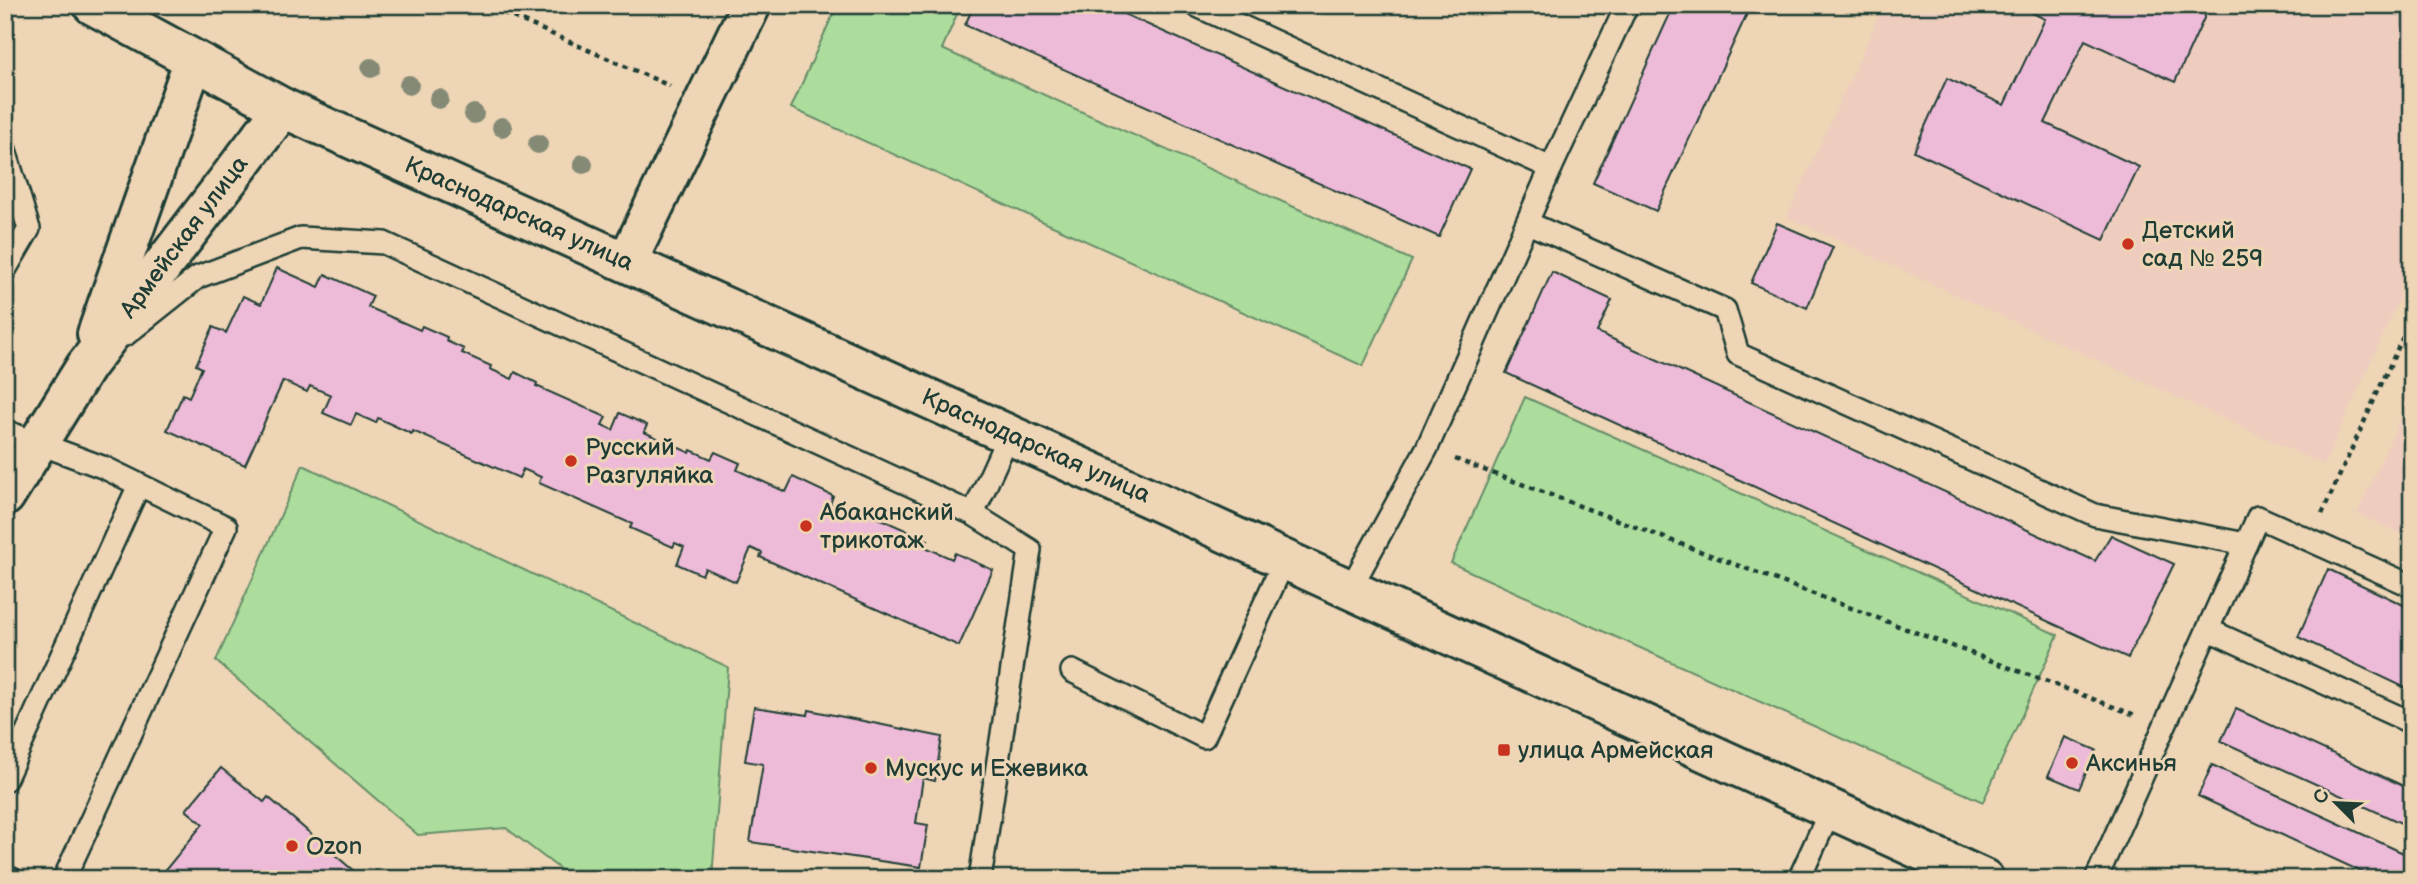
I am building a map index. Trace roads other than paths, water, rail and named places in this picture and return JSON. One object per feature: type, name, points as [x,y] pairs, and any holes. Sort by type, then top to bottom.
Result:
[{"type":"main road","name":"Краснодарская улица","points":[[93,5],[193,62],[283,108],[1009,434],[1984,879]]},
{"type":"main road","points":[[627,262],[702,100],[751,5]]},
{"type":"main road","name":"Армейская улица","points":[[86,366],[193,62]]},
{"type":"main road","name":"Армейская улица","points":[[5,496],[22,437],[86,366],[283,108]]},
{"type":"lane","points":[[1195,5],[1551,168]]},
{"type":"lane","points":[[1350,589],[1427,448],[1551,168],[1627,5]]},
{"type":"lane","points":[[5,150],[29,229],[5,270]]},
{"type":"lane","points":[[1528,223],[1725,310],[1738,354],[2082,509],[2095,514],[2246,544]]},
{"type":"lane","points":[[86,366],[198,277],[300,238],[384,243],[973,514],[1030,550],[980,879]]},
{"type":"lane","points":[[973,514],[1009,434]]},
{"type":"lane","points":[[22,437],[139,485],[226,527],[64,879]]},
{"type":"lane","points":[[5,780],[139,485]]},
{"type":"lane","points":[[2096,879],[2258,517],[2412,586]]},
{"type":"lane","points":[[1072,671],[1205,737],[1284,559]]},
{"type":"lane","points":[[2209,630],[2412,723]]},
{"type":"lane","points":[[1799,879],[1831,809]]},
{"type":"lane","points":[[5,876],[12,879]]},
{"type":"place","name":"Детский сад № 259","points":[[2128,244]]},
{"type":"place","name":"Русский Разгуляйка","points":[[571,461]]},
{"type":"place","name":"Абаканский трикотаж","points":[[806,526]]},
{"type":"place","name":"улица Армейская","points":[[1504,750]]},
{"type":"place","name":"Аксинья","points":[[2072,763]]},
{"type":"place","name":"Мускус и Ежевика","points":[[871,768]]},
{"type":"place","name":"Ozon","points":[[292,846]]}]
